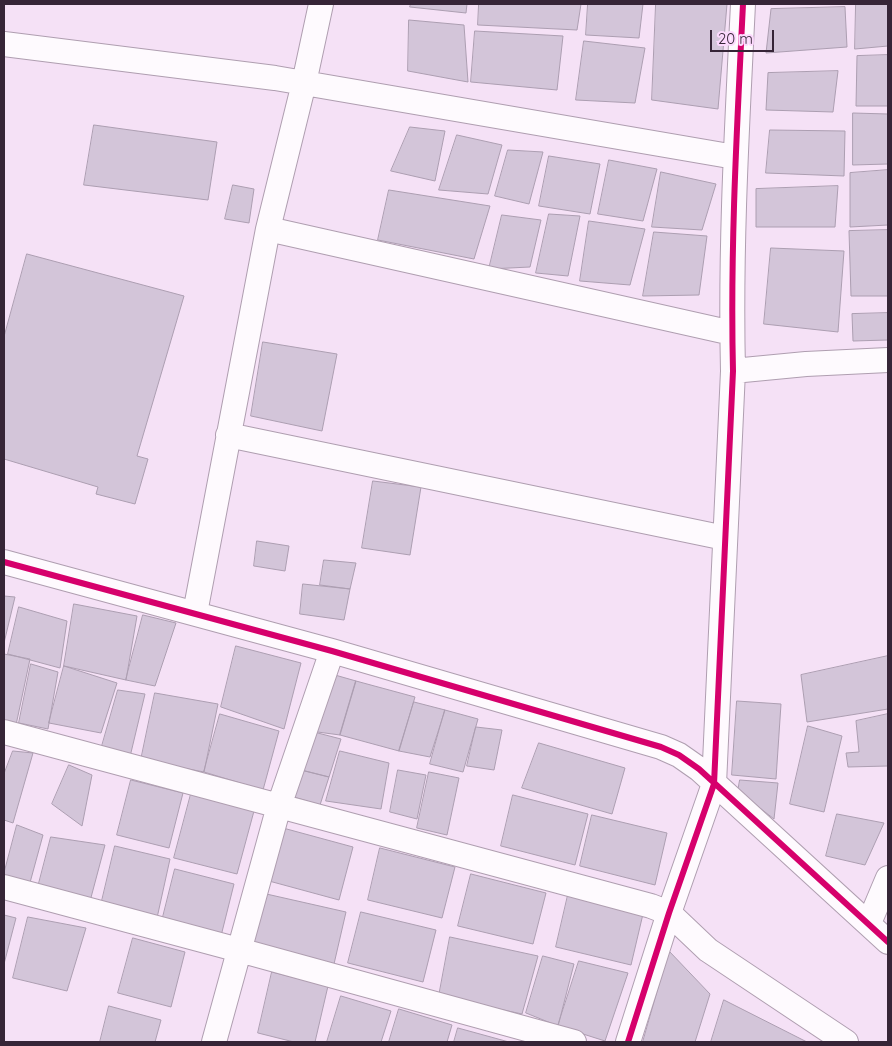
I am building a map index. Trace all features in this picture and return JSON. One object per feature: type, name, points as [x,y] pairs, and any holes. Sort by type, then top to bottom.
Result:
[{"type":"street","points":[[195,613],[268,229],[304,84],[321,4]]},
{"type":"street","points":[[628,1042],[669,913],[714,784],[733,371],[735,157],[743,4]]},
{"type":"street","points":[[4,44],[266,77],[735,157]]},
{"type":"street","points":[[268,229],[732,333]]},
{"type":"street","points":[[733,371],[806,364],[888,360]]},
{"type":"street","points":[[228,435],[725,538]]},
{"type":"street","points":[[4,562],[332,651],[661,747],[679,755],[698,769],[888,942]]},
{"type":"street","points":[[214,1042],[279,806],[332,651]]},
{"type":"street","points":[[4,732],[651,906],[669,913],[708,950],[846,1042]]},
{"type":"street","points":[[869,923],[888,878]]},
{"type":"street","points":[[4,888],[574,1042]]},
{"type":"building","points":[[411,4],[467,4],[466,13],[410,7]]},
{"type":"building","points":[[479,4],[581,4],[577,30],[478,25]]},
{"type":"building","points":[[588,4],[643,4],[639,38],[586,35]]},
{"type":"building","points":[[656,4],[727,4],[718,109],[652,100]]},
{"type":"building","points":[[856,4],[888,4],[888,46],[855,49]]},
{"type":"building","points":[[845,7],[847,47],[766,53],[771,9]]},
{"type":"building","points":[[409,20],[464,25],[468,82],[408,71]]},
{"type":"building","points":[[475,31],[563,36],[557,90],[471,82]]},
{"type":"building","points":[[584,41],[645,48],[635,103],[576,100]]},
{"type":"building","points":[[888,55],[888,106],[856,106],[857,56]]},
{"type":"building","points":[[838,71],[833,112],[766,110],[768,73]]},
{"type":"building","points":[[853,113],[888,114],[888,164],[853,165]]},
{"type":"building","points":[[94,125],[217,142],[208,200],[84,185]]},
{"type":"building","points":[[410,127],[445,131],[435,181],[391,171]]},
{"type":"building","points":[[770,130],[845,131],[844,176],[766,173]]},
{"type":"building","points":[[457,135],[502,145],[488,194],[439,190]]},
{"type":"building","points":[[508,150],[543,152],[529,204],[495,196]]},
{"type":"building","points":[[549,156],[600,164],[590,214],[539,206]]},
{"type":"building","points":[[609,160],[657,169],[643,221],[598,214]]},
{"type":"building","points":[[888,170],[888,225],[850,227],[850,173]]},
{"type":"building","points":[[661,172],[716,184],[702,230],[652,227]]},
{"type":"building","points":[[233,185],[254,189],[249,223],[225,219]]},
{"type":"building","points":[[838,186],[835,227],[756,227],[756,189]]},
{"type":"building","points":[[389,190],[490,206],[474,259],[378,240]]},
{"type":"building","points":[[549,214],[580,216],[568,276],[536,273]]},
{"type":"building","points":[[502,215],[541,220],[530,267],[489,269]]},
{"type":"building","points":[[589,221],[645,229],[630,285],[580,281]]},
{"type":"building","points":[[888,230],[888,296],[851,296],[849,231]]},
{"type":"building","points":[[654,232],[707,236],[699,295],[643,296]]},
{"type":"building","points":[[771,248],[844,251],[838,332],[764,324]]},
{"type":"building","points":[[27,254],[184,296],[137,456],[148,459],[135,504],[96,494],[98,487],[4,459],[4,337]]},
{"type":"building","points":[[888,313],[888,340],[853,341],[852,314]]},
{"type":"building","points":[[263,342],[337,354],[322,431],[251,416]]},
{"type":"building","points":[[373,481],[421,487],[410,555],[362,548]]},
{"type":"building","points":[[257,541],[289,546],[285,571],[254,566]]},
{"type":"building","points":[[324,560],[356,563],[350,589],[320,585]]},
{"type":"building","points":[[303,584],[350,589],[344,620],[300,614]]},
{"type":"building","points":[[4,596],[15,597],[4,643]]},
{"type":"building","points":[[74,604],[137,616],[126,680],[64,666]]},
{"type":"building","points":[[19,607],[67,621],[60,668],[8,654]]},
{"type":"building","points":[[143,615],[176,623],[155,686],[126,680]]},
{"type":"building","points":[[236,646],[301,663],[284,729],[221,707]]},
{"type":"building","points":[[4,654],[30,659],[16,725],[4,722]]},
{"type":"building","points":[[888,656],[888,709],[807,722],[801,675]]},
{"type":"building","points":[[31,664],[58,672],[48,729],[19,723]]},
{"type":"building","points":[[64,666],[117,683],[101,733],[49,723]]},
{"type":"building","points":[[328,673],[356,681],[340,735],[310,731]]},
{"type":"building","points":[[356,681],[415,697],[399,751],[340,735]]},
{"type":"building","points":[[118,690],[145,694],[129,761],[100,753]]},
{"type":"building","points":[[155,693],[218,704],[204,772],[141,760]]},
{"type":"building","points":[[737,701],[781,704],[776,779],[732,775]]},
{"type":"building","points":[[414,702],[445,710],[430,757],[399,751]]},
{"type":"building","points":[[445,710],[478,719],[463,772],[430,764]]},
{"type":"building","points":[[220,714],[279,731],[263,790],[204,772]]},
{"type":"building","points":[[888,714],[888,766],[848,767],[846,753],[859,752],[856,721]]},
{"type":"building","points":[[808,726],[842,736],[824,812],[790,804]]},
{"type":"building","points":[[476,727],[502,730],[494,770],[467,766]]},
{"type":"building","points":[[310,731],[341,739],[329,777],[297,769]]},
{"type":"building","points":[[539,743],[625,768],[612,814],[522,788]]},
{"type":"building","points":[[13,751],[33,753],[13,823],[4,820],[4,774]]},
{"type":"building","points":[[340,751],[389,763],[381,809],[326,801]]},
{"type":"building","points":[[69,765],[92,775],[82,826],[52,804]]},
{"type":"building","points":[[297,769],[329,777],[320,805],[287,795]]},
{"type":"building","points":[[398,770],[426,775],[417,819],[390,812]]},
{"type":"building","points":[[429,772],[459,778],[447,835],[417,828]]},
{"type":"building","points":[[131,780],[183,793],[169,848],[117,835]]},
{"type":"building","points":[[740,780],[778,783],[774,819],[738,791]]},
{"type":"building","points":[[191,794],[254,811],[237,874],[174,858]]},
{"type":"building","points":[[513,795],[588,814],[575,865],[501,846]]},
{"type":"building","points":[[837,814],[884,823],[865,865],[826,856]]},
{"type":"building","points":[[592,815],[667,833],[655,885],[580,866]]},
{"type":"building","points":[[17,825],[43,835],[28,890],[4,884],[4,873]]},
{"type":"building","points":[[283,828],[353,847],[339,900],[269,881]]},
{"type":"building","points":[[51,837],[105,845],[89,905],[37,891]]},
{"type":"building","points":[[115,846],[170,859],[157,918],[101,905]]},
{"type":"building","points":[[380,848],[455,867],[442,918],[368,900]]},
{"type":"building","points":[[175,869],[234,884],[221,936],[162,921]]},
{"type":"building","points":[[471,874],[546,893],[533,944],[458,926]]},
{"type":"building","points":[[262,893],[346,912],[334,964],[250,945]]},
{"type":"building","points":[[568,895],[643,914],[631,965],[556,947]]},
{"type":"building","points":[[361,912],[436,930],[423,982],[348,963]]},
{"type":"building","points":[[4,915],[16,918],[4,964]]},
{"type":"building","points":[[28,917],[86,928],[67,991],[13,978]]},
{"type":"building","points":[[450,937],[538,956],[522,1014],[439,996]]},
{"type":"building","points":[[133,938],[185,952],[171,1007],[118,993]]},
{"type":"building","points":[[669,951],[710,994],[695,1042],[643,1042]]},
{"type":"building","points":[[543,956],[574,964],[558,1026],[526,1013]]},
{"type":"building","points":[[579,961],[628,973],[605,1041],[558,1026]]},
{"type":"building","points":[[272,972],[328,986],[315,1042],[294,1042],[258,1033]]},
{"type":"building","points":[[341,996],[391,1011],[381,1042],[327,1042]]},
{"type":"building","points":[[724,1000],[807,1042],[711,1042]]},
{"type":"building","points":[[109,1006],[161,1020],[155,1042],[100,1042]]},
{"type":"building","points":[[399,1009],[452,1025],[447,1042],[389,1042]]},
{"type":"building","points":[[458,1028],[509,1042],[454,1042]]},
{"type":"cycle path","points":[[628,1042],[669,913],[714,784],[733,371],[733,233],[743,4]]},
{"type":"cycle path","points":[[4,562],[332,651],[661,747],[679,755],[699,769],[888,942]]}]
